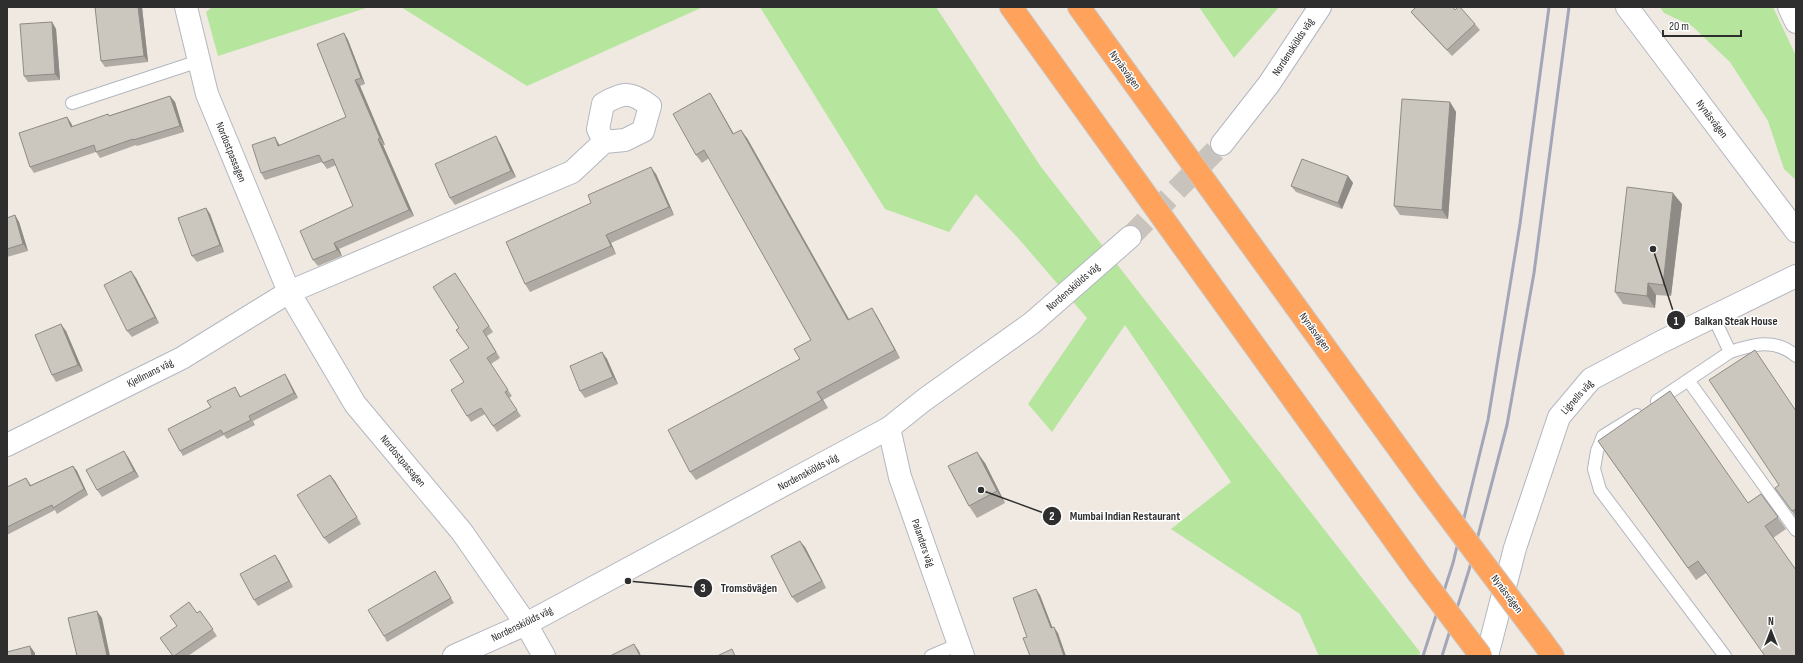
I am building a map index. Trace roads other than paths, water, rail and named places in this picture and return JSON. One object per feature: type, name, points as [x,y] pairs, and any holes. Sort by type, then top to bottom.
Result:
[{"type":"highway","points":[[1011,7],[1418,573],[1481,656]]},
{"type":"highway","name":"Nynäsvägen","points":[[1079,7],[1427,488],[1548,649]]},
{"type":"street","name":"Nordostpassagen","points":[[186,7],[207,94],[289,292],[356,404],[462,532],[526,624],[544,656]]},
{"type":"street","name":"Nordenskiölds väg","points":[[1222,144],[1269,84],[1320,7]]},
{"type":"street","name":"Nynäsvägen","points":[[1627,7],[1796,231]]},
{"type":"street","points":[[1789,7],[1796,22]]},
{"type":"street","points":[[289,292],[572,172],[604,142]]},
{"type":"street","name":"Nordenskiölds väg","points":[[454,656],[526,624],[889,428],[924,400],[1032,323],[1130,238]]},
{"type":"street","name":"Lignells väg","points":[[1487,656],[1515,548],[1559,417],[1591,379],[1796,276]]},
{"type":"street","name":"Kjellmans väg","points":[[7,445],[182,358],[289,292]]},
{"type":"street","name":"Palanders väg","points":[[889,428],[900,477],[961,650]]},
{"type":"lane","points":[[72,104],[199,61]]},
{"type":"lane","points":[[1714,316],[1730,352]]},
{"type":"lane","points":[[1725,656],[1600,490],[1594,469],[1597,451],[1603,436],[1730,352],[1756,343],[1773,343],[1789,350],[1796,356]]},
{"type":"lane","points":[[1688,380],[1796,530]]},
{"type":"lane","points":[[931,656],[961,650]]},
{"type":"tunnel","points":[[1130,237],[1222,144]]},
{"type":"railway","points":[[1423,656],[1453,563],[1488,420],[1520,224],[1549,7]]},
{"type":"railway","points":[[1442,656],[1469,570],[1507,425],[1534,273],[1569,7]]},
{"type":"place","name":"Balkan Steak House","points":[[1653,249]]},
{"type":"place","name":"Mumbai Indian Restaurant","points":[[981,490]]},
{"type":"place","name":"Tromsövägen","points":[[628,581]]}]
